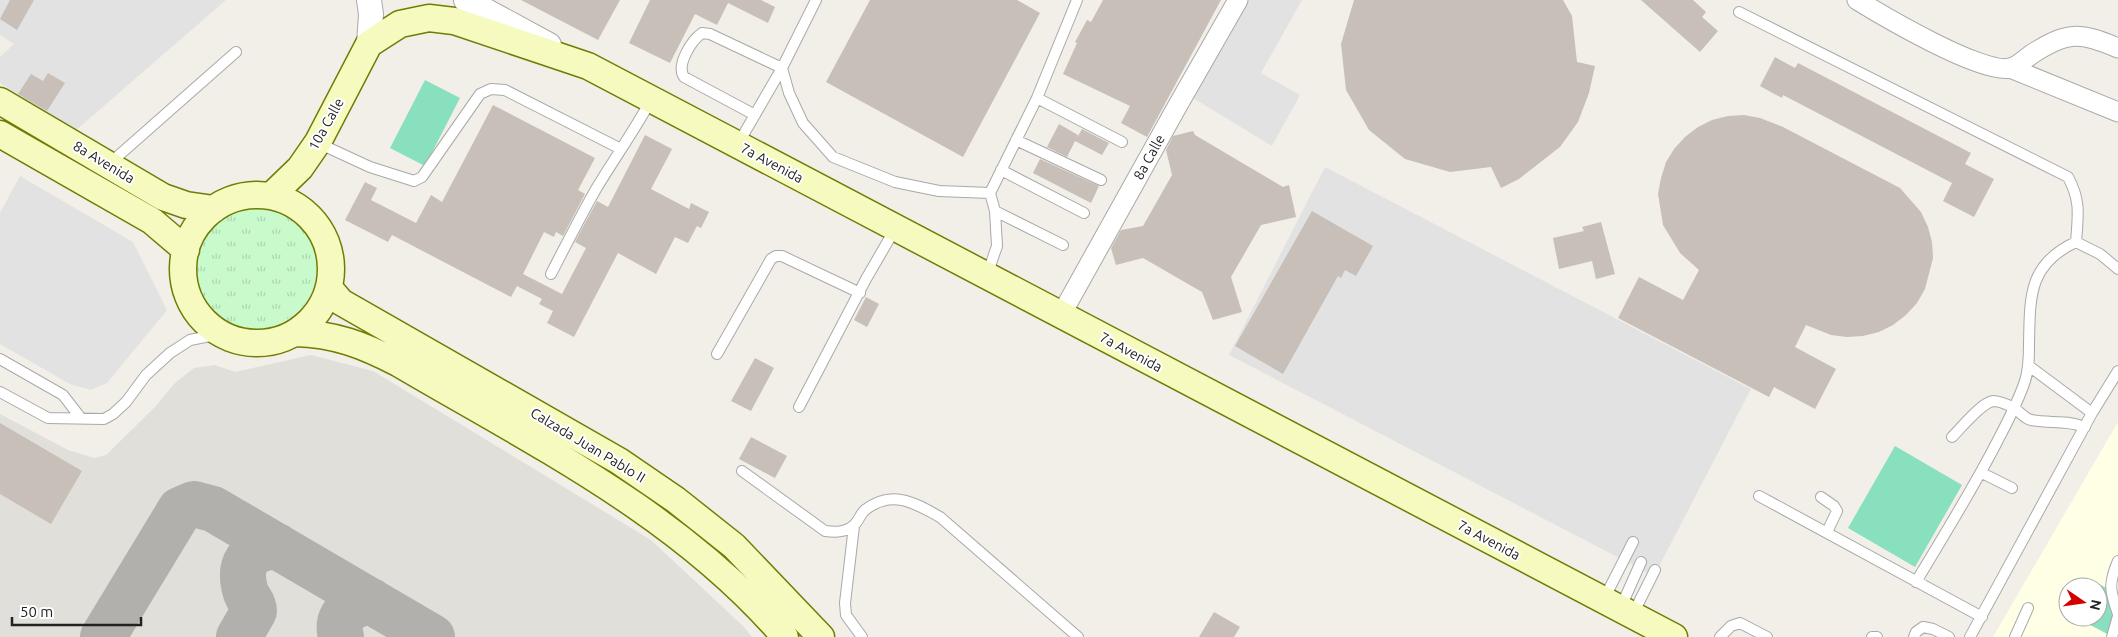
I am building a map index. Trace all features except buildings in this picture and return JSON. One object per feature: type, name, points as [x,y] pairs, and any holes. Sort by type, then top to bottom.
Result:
[{"type":"main road","name":"7a Avenida","points":[[369,44],[400,24],[429,18],[465,24],[588,66],[1674,637]]},
{"type":"main road","name":"10a Calle","points":[[271,196],[300,168],[318,142],[369,44]]},
{"type":"main road","name":"8a Avenida","points":[[0,101],[163,197],[186,205],[214,209]]},
{"type":"main road","name":"8a Avenida","points":[[0,134],[152,221],[186,250]]},
{"type":"main road","points":[[252,195],[271,196],[291,202],[307,214],[320,230],[328,248],[331,268],[329,288],[322,306],[310,321],[296,333],[277,341],[258,344],[238,341],[220,334],[205,322],[194,307],[186,289],[183,270],[186,250],[192,234],[202,220],[214,209],[238,198],[252,195]]},
{"type":"main road","name":"Calzada Juan Pablo II","points":[[329,288],[341,302],[619,461],[676,500],[734,546],[821,637]]},
{"type":"main road","name":"Calzada Juan Pablo II","points":[[296,333],[320,334],[369,348],[398,363],[602,483],[656,519],[716,569],[769,618],[785,637]]},
{"type":"street","points":[[368,0],[371,14],[369,44]]},
{"type":"street","name":"7a Avenida","points":[[466,0],[588,66]]},
{"type":"street","name":"8a Calle","points":[[1061,315],[1238,0]]},
{"type":"street","points":[[1857,0],[1967,60],[1990,68],[2010,68],[2118,112]]},
{"type":"street","points":[[2010,68],[2053,41],[2071,36],[2092,38],[2118,48]]},
{"type":"lane","points":[[986,276],[997,246],[995,211],[990,193],[1037,98],[1077,0]]},
{"type":"lane","points":[[737,145],[782,68],[812,1]]},
{"type":"lane","points":[[1739,12],[2068,176],[2076,192],[2079,205],[2076,242]]},
{"type":"lane","points":[[754,115],[684,77],[681,72],[681,66],[696,37],[702,33],[710,34],[782,68],[789,92],[803,123],[834,157],[895,182],[939,191],[990,193]]},
{"type":"lane","points":[[108,165],[236,52]]},
{"type":"lane","points":[[318,142],[370,167],[414,181],[422,177],[480,94],[491,89],[505,90],[621,149]]},
{"type":"lane","points":[[1037,98],[1122,142]]},
{"type":"lane","points":[[550,274],[596,190],[652,100]]},
{"type":"lane","points":[[1016,140],[1101,180]]},
{"type":"lane","points":[[1001,170],[1084,213]]},
{"type":"lane","points":[[995,211],[1063,245]]},
{"type":"lane","points":[[799,407],[866,279],[896,228]]},
{"type":"lane","points":[[1916,582],[1982,473],[2026,380],[2029,366],[2030,305],[2037,277],[2046,261],[2062,248],[2076,242],[2100,254],[2118,269]]},
{"type":"lane","points":[[717,354],[771,259],[776,256],[782,256],[860,293]]},
{"type":"lane","points":[[0,392],[48,418],[80,417],[90,420],[104,419],[113,414],[146,375],[170,352],[190,340],[220,334]]},
{"type":"lane","points":[[0,359],[63,395],[80,417]]},
{"type":"lane","points":[[2029,366],[2092,413]]},
{"type":"lane","points":[[1970,637],[2092,413],[2118,371]]},
{"type":"lane","points":[[1952,437],[1984,405],[1992,401],[2002,402],[2014,408],[2027,419],[2044,422],[2058,420],[2085,427]]},
{"type":"lane","points":[[742,471],[825,531],[838,532],[854,526]]},
{"type":"lane","points":[[1982,473],[2012,488]]},
{"type":"lane","points":[[1759,496],[1982,617]]},
{"type":"lane","points":[[1821,497],[1834,506],[1837,511],[1826,532]]},
{"type":"lane","points":[[862,637],[846,615],[845,603],[854,526],[864,511],[881,501],[896,499],[915,502],[940,517],[1078,637]]},
{"type":"lane","points":[[1619,608],[1633,542]]},
{"type":"lane","points":[[2112,637],[2118,615],[2110,589],[2111,578],[2118,561]]},
{"type":"lane","points":[[1619,608],[1641,562]]},
{"type":"lane","points":[[1619,608],[1655,570]]},
{"type":"lane","points":[[2014,637],[2028,608]]},
{"type":"lane","points":[[1720,637],[1731,626],[1740,623],[1767,637]]},
{"type":"lane","points":[[1914,637],[1916,632],[1923,627],[1933,629],[1949,637]]},
{"type":"shaded area","points":[[0,0],[226,0],[75,131],[0,83],[0,57],[14,44],[0,35]]},
{"type":"shaded area","points":[[1249,0],[1302,0],[1261,73],[1300,95],[1272,146],[1193,98]]},
{"type":"shaded area","points":[[1325,167],[1751,389],[1654,576],[1229,355]]},
{"type":"shaded area","points":[[20,176],[133,242],[167,310],[107,383],[91,390],[70,384],[0,344],[0,213]]},
{"type":"shaded area","points":[[311,355],[373,371],[651,540],[744,627],[752,637],[0,637],[0,414],[68,450],[94,458],[106,455],[155,407],[175,383],[194,368],[215,365],[235,372]]},
{"type":"shaded area","points":[[2118,422],[2118,637],[1993,637]]},
{"type":"green space","points":[[425,80],[460,98],[425,166],[390,148]]},
{"type":"green space","points":[[255,205],[279,210],[299,223],[312,243],[317,267],[312,291],[299,311],[279,324],[255,329],[231,324],[211,311],[198,291],[193,267],[198,243],[211,223],[231,210]]},
{"type":"green space","points":[[1895,446],[1962,485],[1915,567],[1848,528]]},
{"type":"green space","points":[[2108,589],[2118,594],[2118,637],[2113,637],[2094,627],[2108,627]]},
{"type":"taxiway","points":[[103,637],[180,510],[194,504],[213,509],[432,637]]},
{"type":"taxiway","points":[[239,637],[254,611],[246,593],[243,574],[244,566],[252,554],[267,547],[277,546]]},
{"type":"taxiway","points":[[341,637],[340,622],[346,612],[357,605],[371,601]]}]
